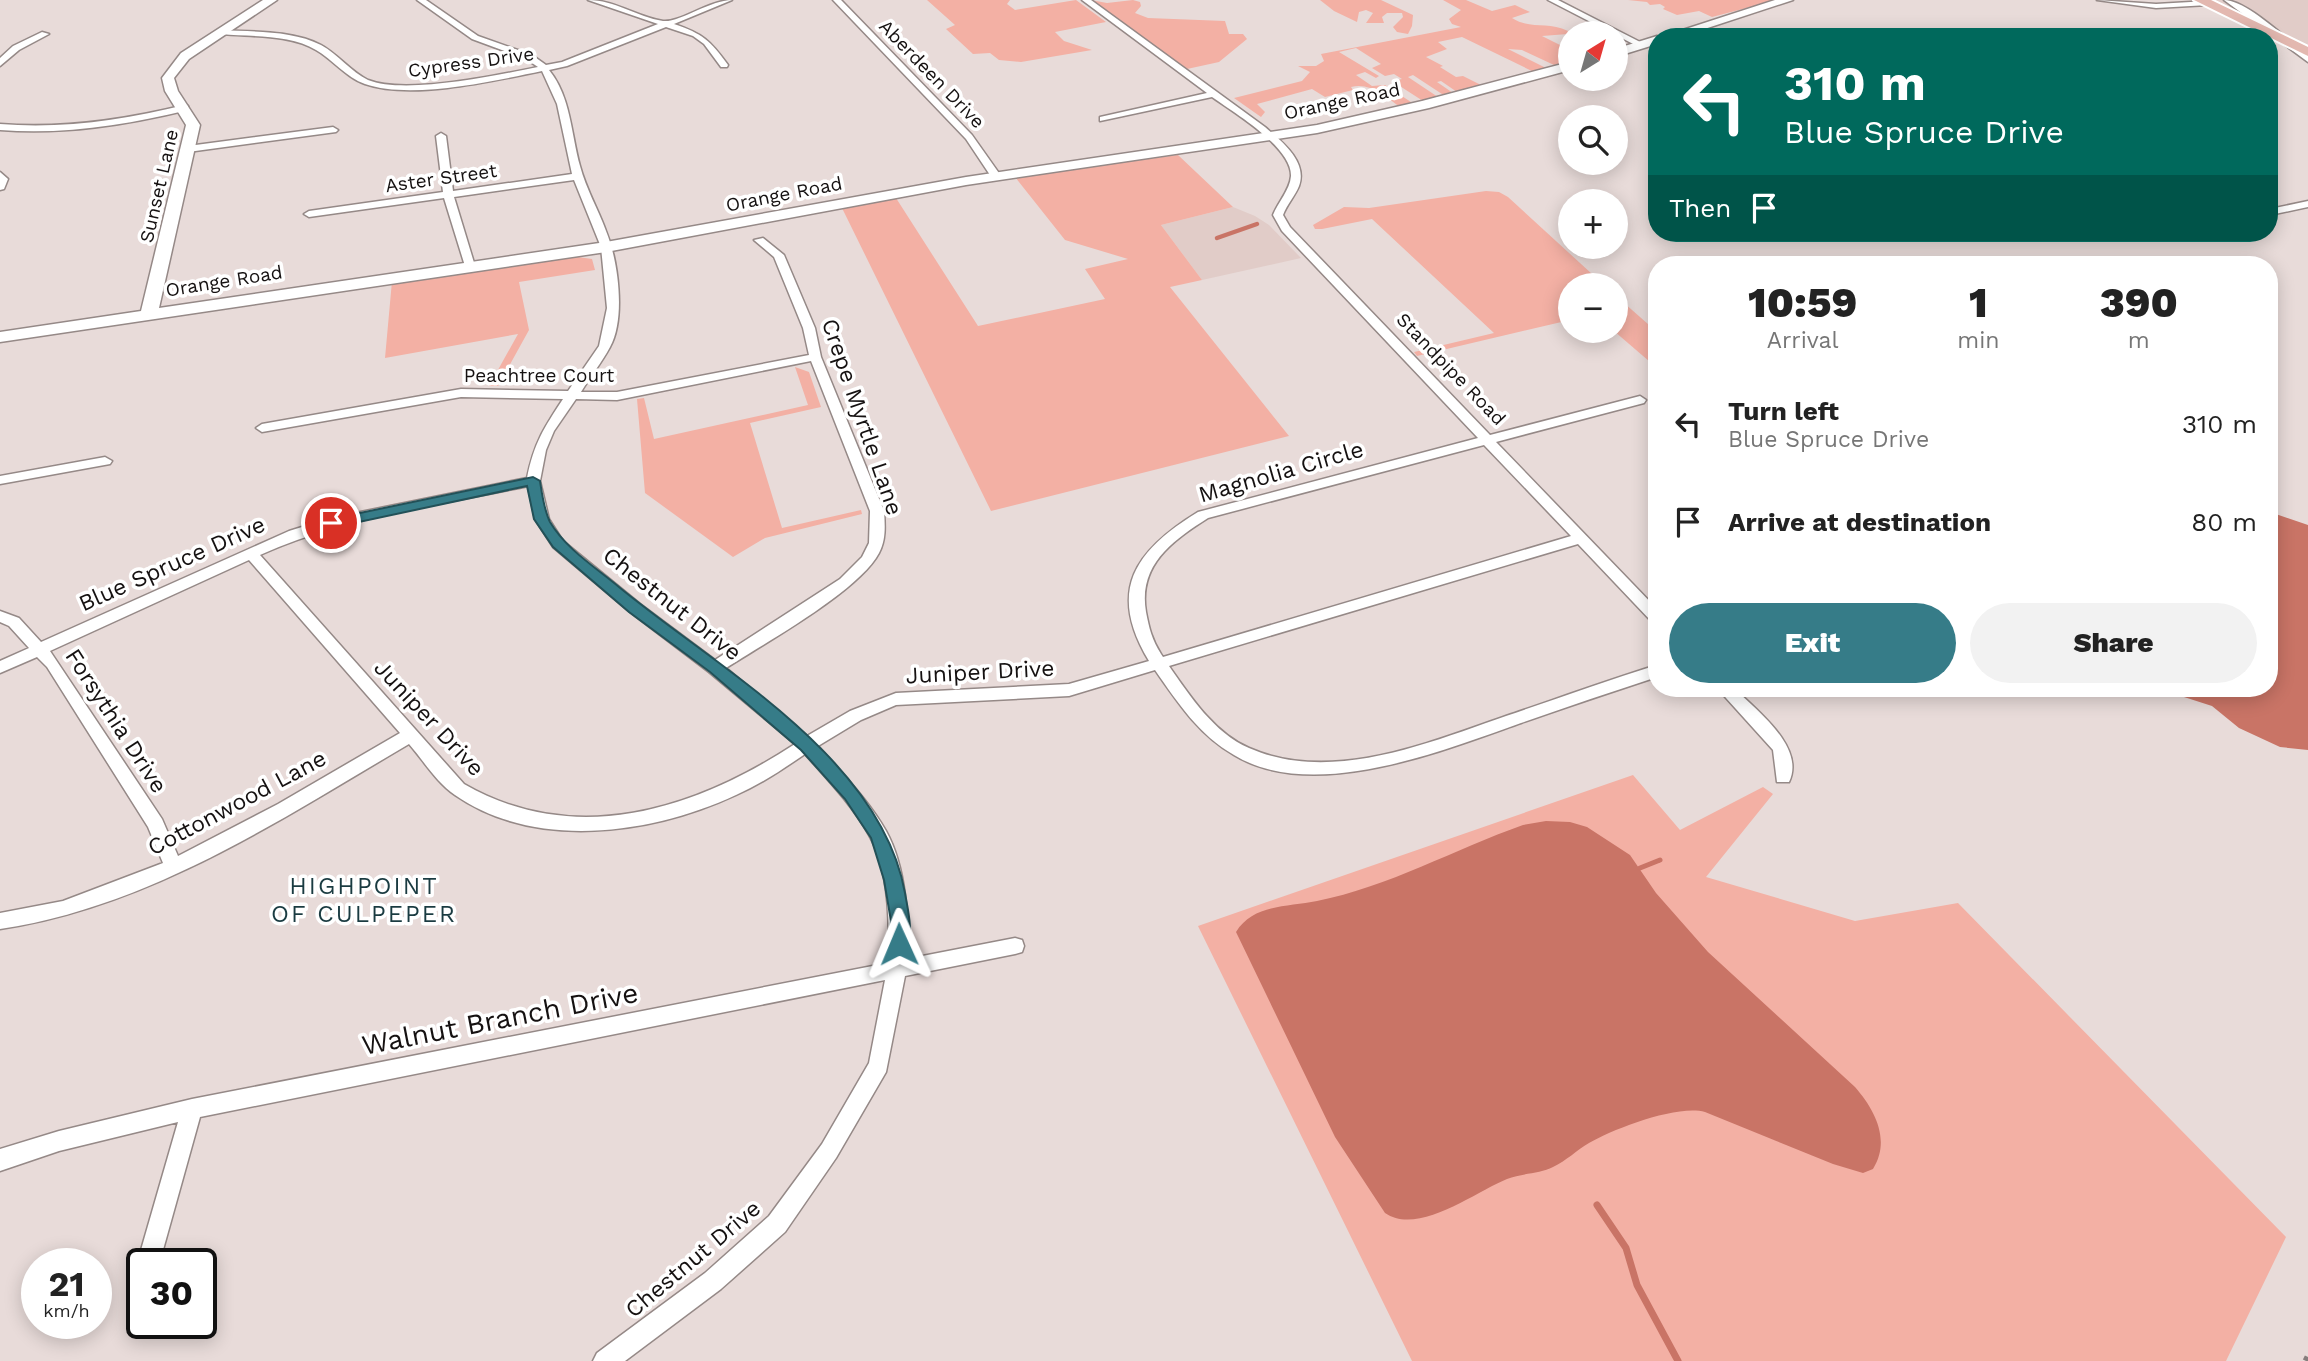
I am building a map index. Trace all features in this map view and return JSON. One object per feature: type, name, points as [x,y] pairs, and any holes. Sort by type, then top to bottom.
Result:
[{"type":"main road","name":"Sunset Lane","points":[[149,314],[192,125],[186,108],[171,91],[168,78],[179,62],[271,0]]},
{"type":"main road","points":[[1696,28],[1787,0]]},
{"type":"main road","points":[[2203,1],[2258,28]]},
{"type":"main road","points":[[2278,38],[2308,52]]},
{"type":"main road","points":[[1628,49],[1648,42]]},
{"type":"main road","name":"Orange Road","points":[[0,337],[606,247],[996,176],[1270,137],[1356,121],[1558,69]]},
{"type":"street","points":[[421,0],[471,36],[524,56],[544,68]]},
{"type":"street","points":[[592,0],[670,24],[702,38],[724,65]]},
{"type":"street","name":"Cypress Drive","points":[[220,32],[283,36],[308,42],[357,78],[388,86],[412,88],[471,82],[579,59],[728,0]]},
{"type":"street","name":"Aberdeen Drive","points":[[837,0],[969,137],[996,176]]},
{"type":"street","points":[[1087,0],[1270,137]]},
{"type":"street","points":[[1552,0],[1642,44]]},
{"type":"street","points":[[2101,0],[2156,6],[2203,1]]},
{"type":"street","points":[[2228,0],[2268,28]]},
{"type":"street","points":[[0,63],[16,48],[45,34]]},
{"type":"street","points":[[2278,38],[2308,59]]},
{"type":"street","name":"Chestnut Drive","points":[[544,68],[561,103],[578,176],[606,247],[613,311],[611,332],[605,346],[542,442],[533,481],[541,519],[558,544],[635,608],[715,668],[807,745],[851,794],[879,835],[893,880],[900,921],[897,968],[879,1065],[829,1151],[778,1224],[713,1281],[616,1358]]},
{"type":"street","points":[[1103,119],[1213,94]]},
{"type":"street","points":[[0,127],[27,130],[82,127],[186,108]]},
{"type":"street","points":[[188,149],[333,130]]},
{"type":"street","points":[[441,136],[448,194],[470,266]]},
{"type":"street","name":"Standpipe Road","points":[[1270,137],[1289,157],[1296,170],[1294,183],[1279,211],[1283,225],[1648,609]]},
{"type":"street","points":[[0,175],[3,179],[0,187]]},
{"type":"street","name":"Aster Street","points":[[309,214],[578,176]]},
{"type":"street","points":[[2278,210],[2308,204]]},
{"type":"street","name":"Crepe Myrtle Lane","points":[[715,668],[828,597],[862,569],[874,550],[880,530],[877,511],[815,357],[809,328],[779,255],[759,240]]},
{"type":"street","name":"Peachtree Court","points":[[262,428],[461,393],[573,393],[611,396],[634,394],[815,357]]},
{"type":"street","name":"Magnolia Circle","points":[[1640,400],[1203,515],[1173,534],[1146,559],[1137,582],[1136,604],[1142,632],[1190,711],[1212,735],[1247,756],[1304,769],[1348,769],[1397,759],[1648,674]]},
{"type":"street","points":[[0,480],[105,461]]},
{"type":"street","name":"Blue Spruce Drive","points":[[0,667],[250,552],[331,523],[533,481]]},
{"type":"street","name":"Juniper Drive","points":[[250,552],[458,789],[490,807],[524,817],[575,823],[636,820],[687,808],[758,776],[857,714],[892,700],[1036,694],[1069,690],[1581,538]]},
{"type":"street","name":"Forsythia Drive","points":[[0,616],[15,622],[52,663],[156,824],[173,867]]},
{"type":"street","points":[[1734,697],[1781,747],[1784,759],[1783,777]]},
{"type":"street","name":"Cottonwood Lane","points":[[0,922],[60,910],[121,890],[173,867],[220,844],[410,735]]},
{"type":"street","name":"Walnut Branch Drive","points":[[0,1160],[59,1141],[192,1109],[1015,946]]},
{"type":"street","points":[[153,1248],[192,1109]]},
{"type":"shaded area","points":[[927,0],[1010,0],[1007,4],[1015,10],[1076,0],[1106,22],[1055,32],[1064,41],[1092,50],[1021,62],[999,60],[990,53],[973,54],[946,29],[955,25]]},
{"type":"shaded area","points":[[1091,0],[1107,3],[1133,0],[1140,2],[1141,6],[1135,13],[1148,18],[1225,21],[1229,34],[1243,34],[1247,39],[1219,62],[1187,69]]},
{"type":"shaded area","points":[[1320,0],[1381,0],[1413,15],[1412,26],[1408,34],[1397,32],[1393,27],[1403,17],[1402,13],[1387,13],[1382,17],[1384,23],[1366,23],[1373,13],[1366,10],[1359,12],[1357,22],[1334,11]]},
{"type":"shaded area","points":[[1443,0],[1466,0],[1492,11],[1515,5],[1530,12],[1512,18],[1519,22],[1558,27],[1558,35],[1542,36],[1558,44],[1558,64],[1554,65],[1522,50],[1508,49],[1548,69],[1534,72],[1462,37],[1438,42],[1447,49],[1426,57],[1456,77],[1463,76],[1483,86],[1457,92],[1441,81],[1437,82],[1453,93],[1445,96],[1413,75],[1408,77],[1438,97],[1423,101],[1392,81],[1402,79],[1394,74],[1385,76],[1372,68],[1381,64],[1356,48],[1339,52],[1379,76],[1376,78],[1365,72],[1356,75],[1372,86],[1385,85],[1414,104],[1400,107],[1365,86],[1351,87],[1353,90],[1325,97],[1312,89],[1257,104],[1265,112],[1261,117],[1234,98],[1302,81],[1310,72],[1298,66],[1316,66],[1324,61],[1321,54],[1461,27],[1452,24],[1449,19],[1461,10]]},
{"type":"shaded area","points":[[1628,0],[1777,0],[1712,17],[1699,11],[1677,15],[1663,9],[1665,7],[1660,4],[1650,5],[1647,2]]},
{"type":"shaded area","points":[[2211,0],[2308,0],[2308,49],[2278,34],[2278,28],[2266,28]]},
{"type":"shaded area","points":[[1178,155],[1233,207],[1161,225],[1202,280],[1170,287],[1289,436],[991,511],[842,208],[896,198],[978,326],[1105,299],[1085,269],[1128,259],[1065,240],[1015,177]]},
{"type":"shaded area","points":[[1486,191],[1499,192],[1558,243],[1558,259],[1576,259],[1591,273],[1558,273],[1558,323],[1417,356],[1414,352],[1494,333],[1372,219],[1322,229],[1315,229],[1313,225],[1344,207],[1369,208]]},
{"type":"shaded area","points":[[1233,207],[1269,225],[1301,258],[1202,280],[1161,225]]},
{"type":"shaded area","points":[[578,257],[592,259],[595,270],[519,282],[529,330],[498,386],[489,386],[518,334],[385,358],[392,281]]},
{"type":"shaded area","points":[[1628,306],[1648,324],[1648,360],[1628,343]]},
{"type":"shaded area","points":[[795,367],[809,372],[821,407],[750,423],[782,528],[861,510],[862,514],[765,538],[733,557],[645,493],[637,399],[644,398],[654,439],[808,405]]},
{"type":"shaded area","points":[[2278,515],[2308,525],[2308,750],[2280,747],[2239,728],[2212,706],[2184,697],[2278,697]]},
{"type":"shaded area","points":[[1633,775],[1680,830],[1763,787],[1773,794],[1706,877],[1855,921],[1958,903],[2286,1237],[2226,1361],[1412,1361],[1198,926]]},
{"type":"shaded area","points":[[1546,821],[1570,822],[1587,827],[1630,855],[1656,893],[1708,952],[1855,1087],[1869,1105],[1878,1126],[1881,1147],[1873,1169],[1863,1173],[1833,1164],[1705,1112],[1693,1110],[1646,1119],[1613,1131],[1553,1167],[1507,1179],[1430,1216],[1398,1219],[1385,1213],[1335,1137],[1236,932],[1243,923],[1261,911],[1317,901],[1370,887],[1523,825]]},
{"type":"waterway","points":[[1217,238],[1257,224]]},
{"type":"waterway","points":[[1640,868],[1660,860]]},
{"type":"waterway","points":[[1597,1205],[1626,1248],[1637,1285],[1678,1361]]},
{"type":"railway","points":[[2306,1361],[2308,1357]]},
{"type":"district","name":"HIGHPOINT OF CULPEPER","points":[[364,900]]},
{"type":"route","points":[[331,523],[533,481],[541,519],[558,544],[635,608],[715,668],[807,745],[851,794],[879,835],[893,880],[900,921],[899,944]]}]
